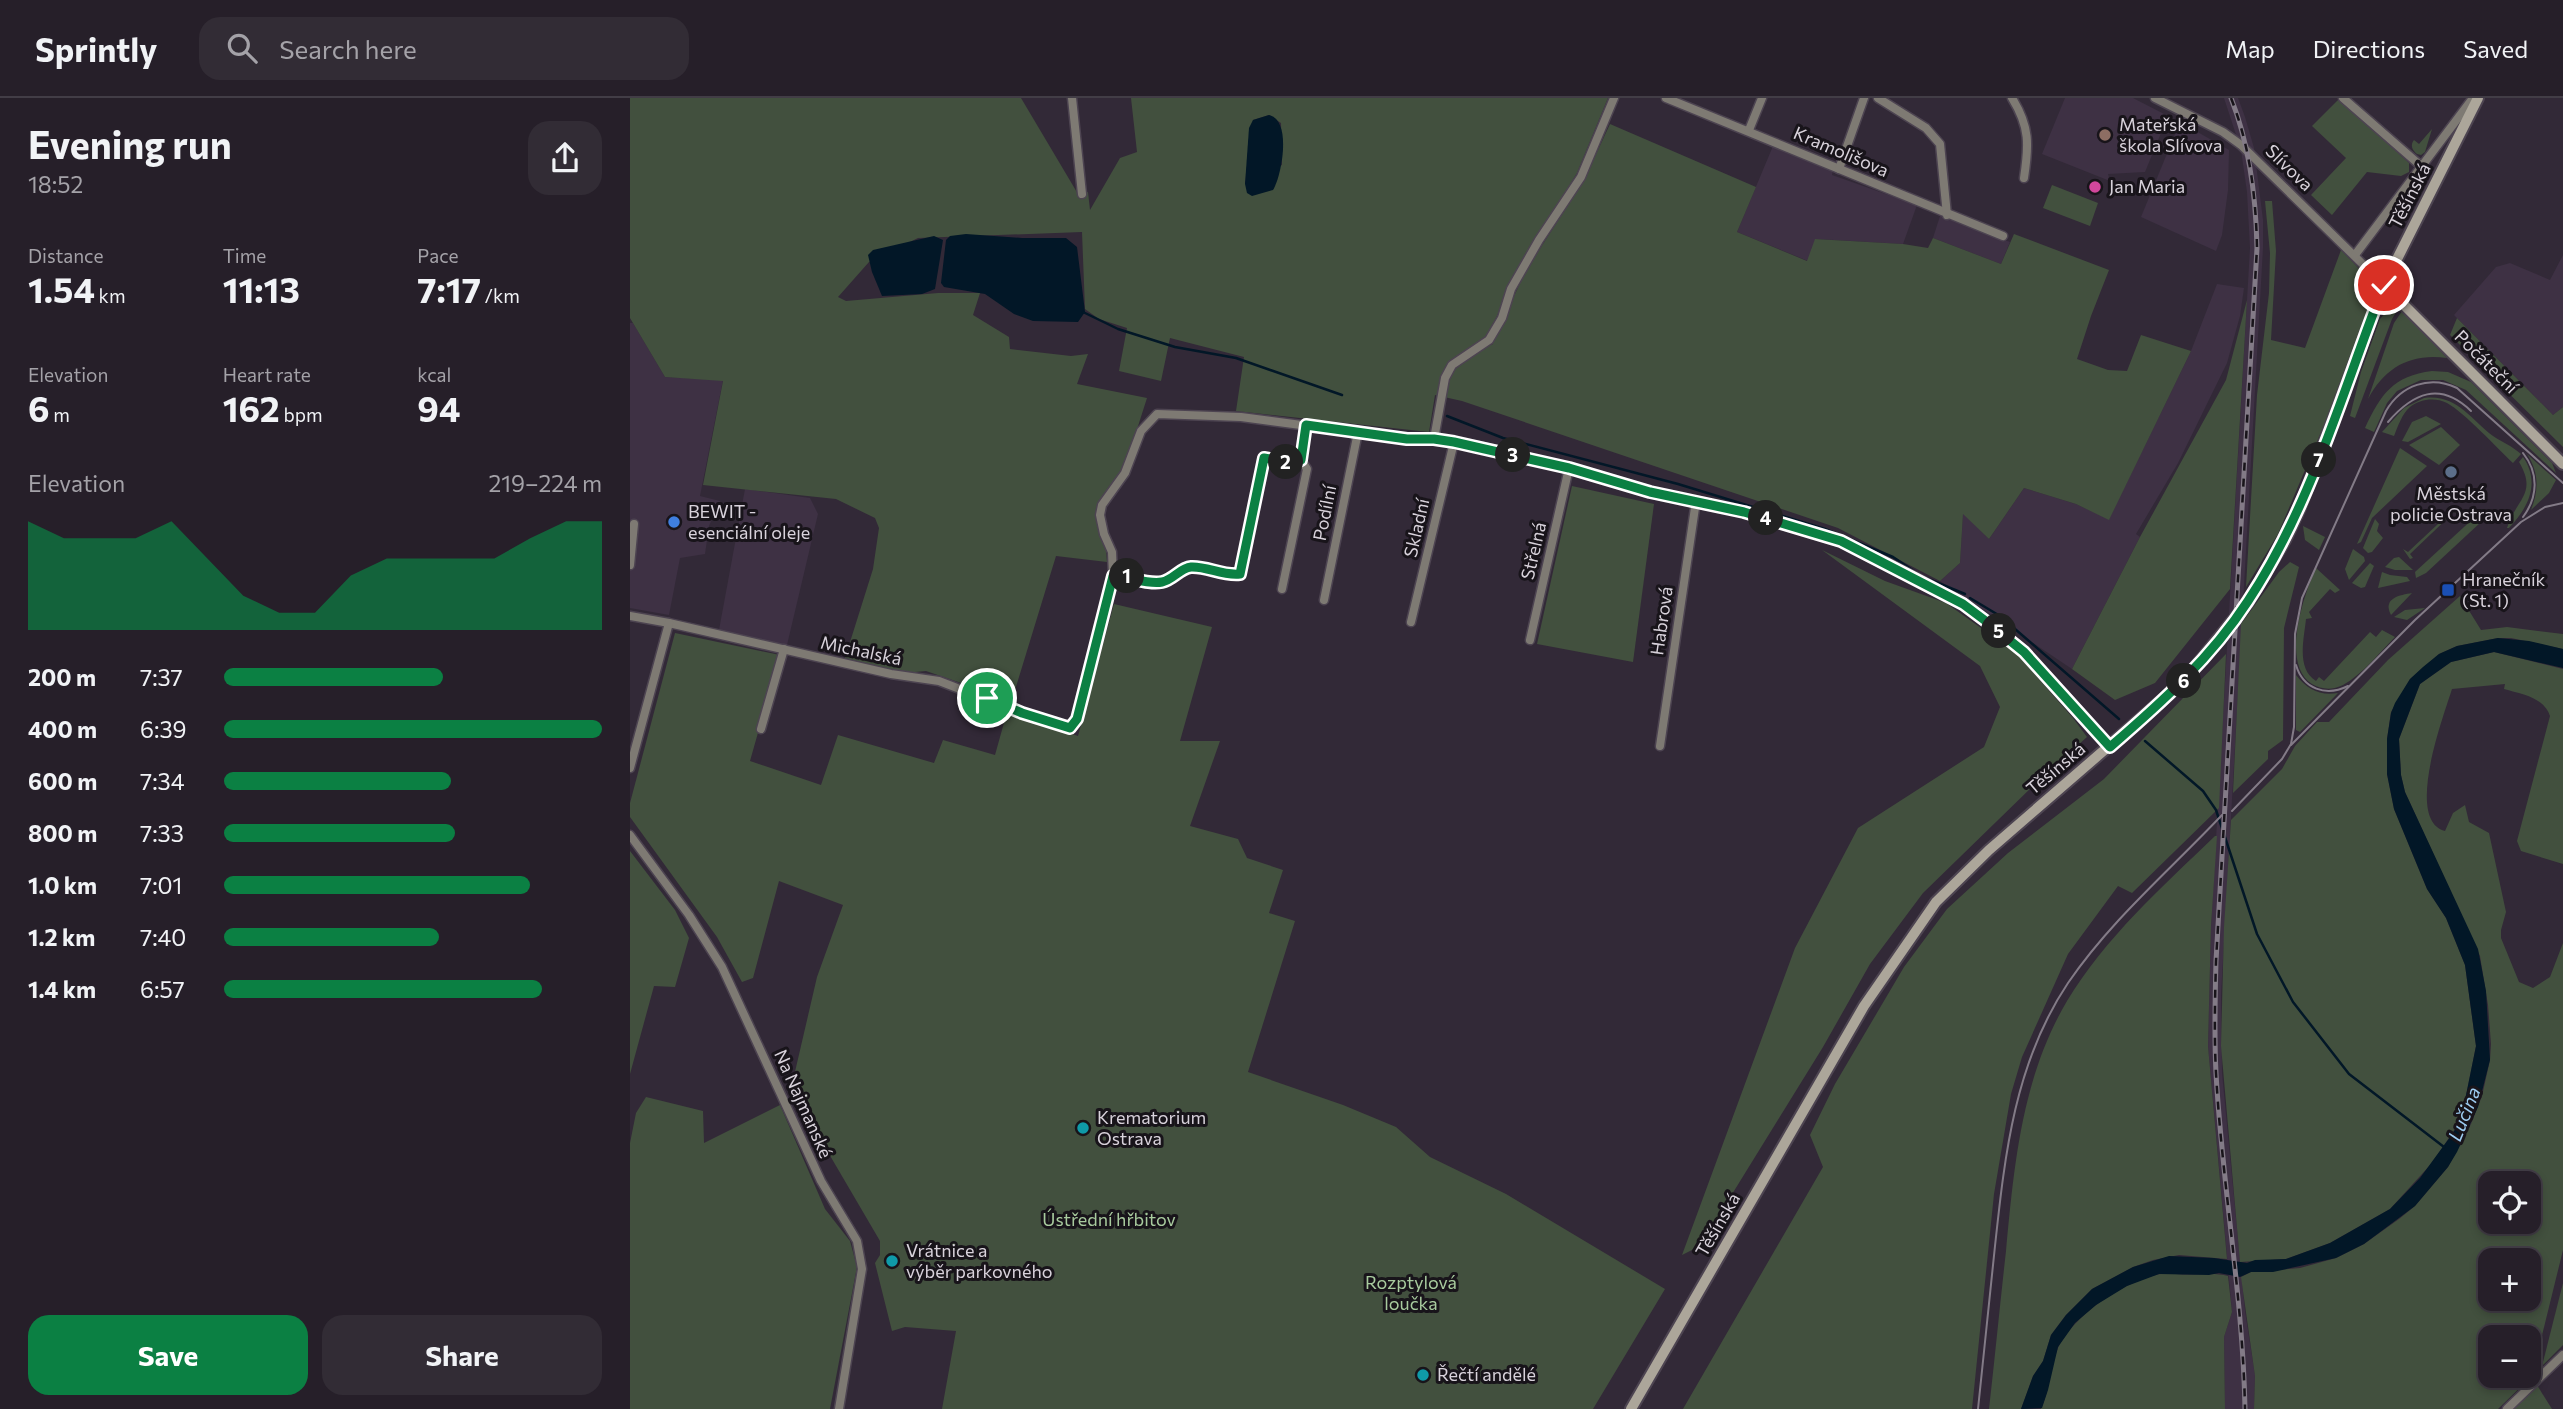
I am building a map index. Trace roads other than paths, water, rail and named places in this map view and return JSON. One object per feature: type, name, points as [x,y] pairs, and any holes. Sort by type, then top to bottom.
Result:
[{"type":"main road","name":"Těšínská","points":[[1631,1409],[1864,1006],[1936,902],[1989,850],[2184,681],[2248,602],[2299,510],[2384,285],[2476,98]]},
{"type":"main road","name":"Počáteční","points":[[2384,285],[2563,464]]},
{"type":"street","points":[[1072,98],[1082,194]]},
{"type":"street","points":[[1434,439],[1445,378],[1452,365],[1489,340],[1502,318],[1511,289],[1539,240],[1581,177],[1614,98]]},
{"type":"street","points":[[1749,130],[1762,98]]},
{"type":"street","points":[[1839,169],[1864,98]]},
{"type":"street","points":[[1878,98],[1926,128],[1940,144],[1947,215]]},
{"type":"street","points":[[2012,98],[2026,127],[2029,145],[2024,178]]},
{"type":"street","name":"Slívova","points":[[2155,98],[2234,139],[2384,285]]},
{"type":"street","points":[[2343,98],[2421,166]]},
{"type":"street","points":[[2355,255],[2476,98]]},
{"type":"street","name":"Kramolišova","points":[[1672,99],[2003,236]]},
{"type":"street","points":[[1301,460],[1295,463],[1264,458],[1240,574],[1227,575],[1191,567],[1181,570],[1169,581],[1157,583],[1127,576],[1113,576],[1112,552],[1100,515],[1102,505],[1125,473],[1141,431],[1157,414],[1241,417],[1407,439],[1454,442],[1793,525],[1841,541],[1963,604],[2024,652],[2110,747]]},
{"type":"street","points":[[1282,589],[1307,469],[1301,460],[1306,425]]},
{"type":"street","name":"Podílní","points":[[1324,600],[1358,432]]},
{"type":"street","name":"Skladní","points":[[1411,622],[1454,442]]},
{"type":"street","name":"Střelná","points":[[1531,640],[1569,468]]},
{"type":"street","name":"Habrová","points":[[1660,746],[1696,501]]},
{"type":"street","points":[[630,565],[634,524]]},
{"type":"street","name":"Michalská","points":[[630,616],[891,674],[939,681],[1070,728],[1077,719],[1113,576]]},
{"type":"street","points":[[630,768],[669,623]]},
{"type":"street","points":[[761,729],[784,649]]},
{"type":"street","name":"Na Najmanské","points":[[630,835],[689,915],[722,967],[821,1181],[857,1241],[862,1269],[839,1409]]},
{"type":"street","points":[[2507,1409],[2563,1354]]},
{"type":"water","points":[[1269,115],[1276,119],[1281,127],[1282,161],[1273,190],[1252,196],[1247,193],[1245,184],[1249,128],[1253,120]]},
{"type":"water","points":[[966,234],[1066,238],[1077,247],[1085,312],[1078,322],[1033,321],[1014,314],[985,294],[944,287],[941,283],[946,240],[950,236]]},
{"type":"water","points":[[934,236],[943,240],[935,289],[922,294],[882,296],[868,255],[873,250]]},
{"type":"water","name":"Lučina","points":[[2498,638],[2529,641],[2563,649],[2563,668],[2494,652],[2451,662],[2420,684],[2399,739],[2405,792],[2478,949],[2486,991],[2490,1060],[2478,1107],[2448,1167],[2415,1206],[2364,1244],[2336,1258],[2273,1272],[2251,1272],[2240,1277],[2219,1273],[2159,1274],[2127,1286],[2096,1305],[2075,1323],[2058,1347],[2042,1408],[2021,1409],[2033,1376],[2043,1361],[2051,1335],[2066,1315],[2092,1289],[2133,1267],[2169,1256],[2247,1263],[2255,1260],[2286,1259],[2330,1243],[2390,1209],[2420,1178],[2453,1133],[2461,1120],[2476,1046],[2465,965],[2446,918],[2427,889],[2394,809],[2387,774],[2387,739],[2395,703],[2410,679],[2423,667],[2439,654],[2457,646]]},
{"type":"waterway","points":[[1083,312],[1118,329],[1175,347],[1236,358],[1342,395]]},
{"type":"waterway","points":[[1447,416],[1503,438],[1678,484],[1825,529],[1893,557],[1920,575]]},
{"type":"waterway","points":[[1926,578],[1965,594]]},
{"type":"waterway","points":[[1970,598],[2000,616],[2119,719]]},
{"type":"waterway","name":"Lučina","points":[[2145,741],[2203,791],[2216,810],[2257,934],[2293,1002],[2349,1074],[2444,1147]]},
{"type":"tram line","points":[[2232,811],[2282,759],[2291,744],[2294,727],[2295,634],[2302,598],[2392,402],[2417,385],[2437,382],[2457,388],[2563,483]]},
{"type":"tram line","points":[[2388,422],[2407,404],[2427,394],[2448,396],[2471,411]]},
{"type":"tram line","points":[[2523,453],[2532,469],[2535,485],[2532,501],[2523,517]]},
{"type":"tram line","points":[[2291,745],[2415,620],[2521,522],[2545,507],[2563,503]]},
{"type":"tram line","points":[[2296,665],[2304,680],[2316,689],[2332,691],[2348,686]]},
{"type":"tram line","points":[[1978,1409],[2003,1177],[2015,1109],[2036,1044],[2050,1013],[2085,960],[2122,917],[2222,815]]},
{"type":"railway","points":[[2231,98],[2251,172],[2257,248],[2216,961],[2215,1031],[2219,1115],[2240,1325],[2245,1409]]},
{"type":"place","name":"Mateřská škola Slívova","points":[[2105,135]]},
{"type":"place","name":"Jan Maria","points":[[2095,187]]},
{"type":"place","name":"Městská policie Ostrava","points":[[2451,472]]},
{"type":"place","name":"BEWIT - esenciální oleje","points":[[674,522]]},
{"type":"place","name":"Hranečník (St. 1)","points":[[2448,590]]},
{"type":"place","name":"Krematorium Ostrava","points":[[1083,1128]]},
{"type":"place","name":"Vrátnice a výběr parkovného","points":[[892,1261]]},
{"type":"place","name":"Řečtí andělé","points":[[1423,1375]]},
{"type":"park label","name":"Ústřední hřbitov","points":[[1109,1220]]},
{"type":"park label","name":"Rozptylová loučka","points":[[1411,1293]]}]
